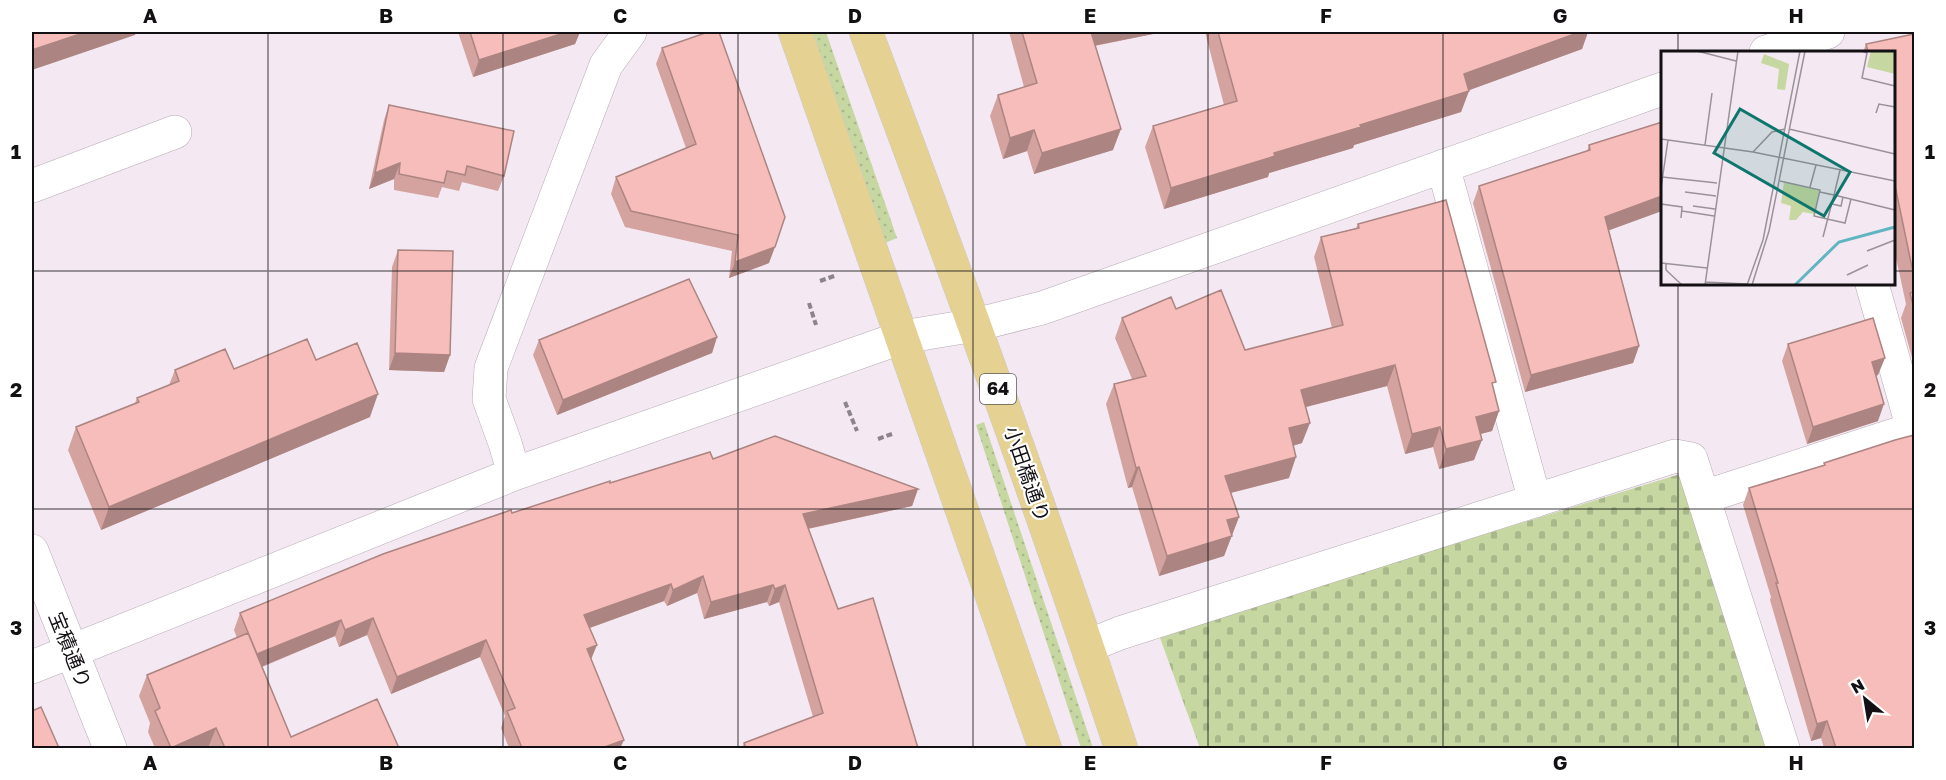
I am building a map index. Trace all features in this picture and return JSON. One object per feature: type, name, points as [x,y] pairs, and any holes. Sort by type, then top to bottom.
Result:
[{"type":"main road","points":[[795,32],[1045,748]]},
{"type":"main road","name":"小田橋通り","points":[[866,32],[975,325],[1088,646],[1121,748]]},
{"type":"street","points":[[514,474],[489,399],[491,368],[606,65],[630,32]]},
{"type":"street","points":[[1770,51],[1813,41]]},
{"type":"street","points":[[32,667],[514,474],[903,338],[975,325],[1042,308],[1661,89]]},
{"type":"street","points":[[32,186],[175,132]]},
{"type":"street","points":[[1443,166],[1535,501]]},
{"type":"street","points":[[1704,497],[1914,431],[1872,285]]},
{"type":"street","points":[[1088,646],[1120,633],[1675,456],[1691,459],[1783,748]]},
{"type":"street","name":"宝積通り","points":[[32,551],[110,748]]},
{"type":"green space","points":[[812,32],[826,32],[897,238],[885,243]]},
{"type":"green space","points":[[984,422],[1093,748],[1081,748],[976,425]]},
{"type":"green space","points":[[1680,474],[1766,748],[1200,748],[1159,635]]},
{"type":"building","points":[[32,32],[86,32],[32,50]]},
{"type":"building","points":[[470,32],[567,32],[479,60]]},
{"type":"building","points":[[708,32],[719,32],[785,217],[775,247],[735,262],[738,235],[631,211],[616,177],[696,144],[662,48]]},
{"type":"building","points":[[1022,32],[1091,32],[1121,129],[1042,153],[1034,130],[1010,138],[998,95],[1037,83]]},
{"type":"building","points":[[1218,32],[1580,32],[1464,74],[1469,91],[1171,188],[1153,126],[1237,101]]},
{"type":"building","points":[[1914,34],[1914,277],[1895,186],[1895,51],[1868,51],[1866,44]]},
{"type":"building","points":[[389,105],[514,131],[504,176],[467,166],[465,175],[447,171],[444,183],[399,174],[400,163],[375,173]]},
{"type":"building","points":[[1661,122],[1661,196],[1605,217],[1639,346],[1531,375],[1479,186],[1590,150],[1589,145]]},
{"type":"building","points":[[1446,200],[1496,382],[1492,383],[1499,411],[1476,417],[1482,440],[1446,449],[1440,427],[1412,434],[1395,365],[1301,390],[1310,423],[1289,428],[1296,457],[1225,476],[1239,517],[1227,520],[1232,536],[1167,556],[1139,467],[1136,468],[1114,384],[1146,376],[1122,318],[1171,297],[1176,309],[1221,290],[1245,350],[1343,325],[1321,237],[1359,228],[1358,224]]},
{"type":"building","points":[[398,250],[453,251],[450,355],[395,353]]},
{"type":"building","points":[[689,279],[717,337],[563,400],[539,340]]},
{"type":"building","points":[[1914,292],[1914,309],[1910,293]]},
{"type":"building","points":[[1873,318],[1885,358],[1872,362],[1884,404],[1813,427],[1788,344]]},
{"type":"building","points":[[307,339],[316,360],[357,343],[378,394],[109,507],[76,427],[139,402],[137,398],[179,381],[175,370],[225,349],[234,369]]},
{"type":"building","points":[[1914,435],[1914,746],[1907,748],[1836,748],[1827,721],[1817,724],[1749,488]]},
{"type":"building","points":[[775,436],[918,489],[803,514],[838,609],[873,598],[918,748],[746,748],[744,743],[823,713],[785,585],[775,589],[773,585],[711,602],[703,576],[673,590],[671,584],[584,615],[597,645],[587,649],[624,740],[602,748],[522,748],[507,711],[515,708],[486,640],[397,677],[373,618],[345,630],[341,620],[257,654],[240,613],[383,554],[511,510],[512,513],[710,452],[713,459]]},
{"type":"building","points":[[248,633],[291,737],[377,699],[399,748],[225,748],[216,728],[171,748],[155,711],[160,708],[147,675]]},
{"type":"building","points":[[41,707],[59,748],[32,748],[32,711]]}]
